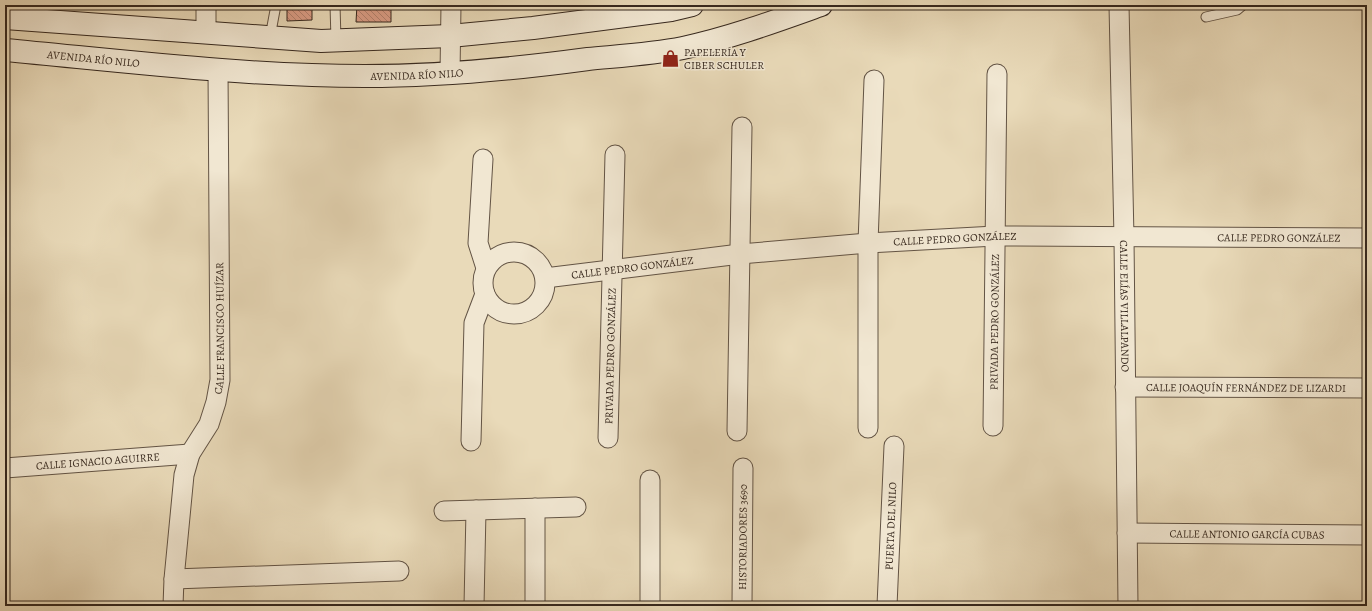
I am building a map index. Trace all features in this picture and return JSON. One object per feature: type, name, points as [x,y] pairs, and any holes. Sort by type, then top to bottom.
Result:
[{"type":"main road","points":[[5,18],[321,41],[450,36],[533,28],[671,10],[692,5]]},
{"type":"main road","name":"AVENIDA RÍO NILO","points":[[5,50],[218,69],[310,75],[366,76],[450,74],[509,69],[681,48],[743,33],[821,5]]},
{"type":"street","points":[[206,5],[206,33]]},
{"type":"street","points":[[450,74],[451,5]]},
{"type":"street","name":"CALLE ELÍAS VILLALPANDO","points":[[1119,5],[1124,238],[1128,606]]},
{"type":"street","name":"CALLE FRANCISCO HUÍZAR","points":[[173,606],[174,579],[184,475],[190,454],[209,424],[216,402],[220,380],[218,69]]},
{"type":"street","name":"PRIVADA PEDRO GONZÁLEZ","points":[[993,426],[997,74]]},
{"type":"street","points":[[868,428],[868,244],[874,80]]},
{"type":"street","points":[[737,431],[742,127]]},
{"type":"street","name":"PRIVADA PEDRO GONZÁLEZ","points":[[608,438],[615,155]]},
{"type":"street","points":[[483,159],[478,243],[486,268],[483,281],[485,294],[494,306],[507,313],[522,313],[535,305],[544,293],[545,278],[539,264],[527,254],[512,252],[497,257],[486,268]]},
{"type":"street","name":"CALLE PEDRO GONZÁLEZ","points":[[545,278],[740,254],[995,236],[1124,238],[1367,238]]},
{"type":"street","points":[[471,441],[474,323],[485,294]]},
{"type":"street","name":"CALLE JOAQUÍN FERNÁNDEZ DE LIZARDI","points":[[1125,387],[1367,388]]},
{"type":"street","name":"PUERTA DEL NILO","points":[[887,606],[894,446]]},
{"type":"street","name":"CALLE IGNACIO AGUIRRE","points":[[5,468],[190,454]]},
{"type":"street","name":"HISTORIADORES 3690","points":[[742,606],[743,468]]},
{"type":"street","points":[[650,480],[650,606]]},
{"type":"street","points":[[444,510],[576,507]]},
{"type":"street","points":[[535,508],[535,606]]},
{"type":"street","points":[[474,606],[476,510]]},
{"type":"street","name":"CALLE ANTONIO GARCÍA CUBAS","points":[[1127,533],[1367,535]]},
{"type":"street","points":[[174,579],[399,571]]},
{"type":"lane","points":[[270,37],[276,5]]},
{"type":"lane","points":[[335,5],[336,40]]},
{"type":"lane","points":[[1206,17],[1237,10],[1243,5]]},
{"type":"building","points":[[287,5],[312,5],[312,20],[287,21]]},
{"type":"building","points":[[357,5],[391,5],[391,22],[356,22]]},
{"type":"place","name":"PAPELERÍA Y CIBER SCHULER","points":[[671,58]]}]
